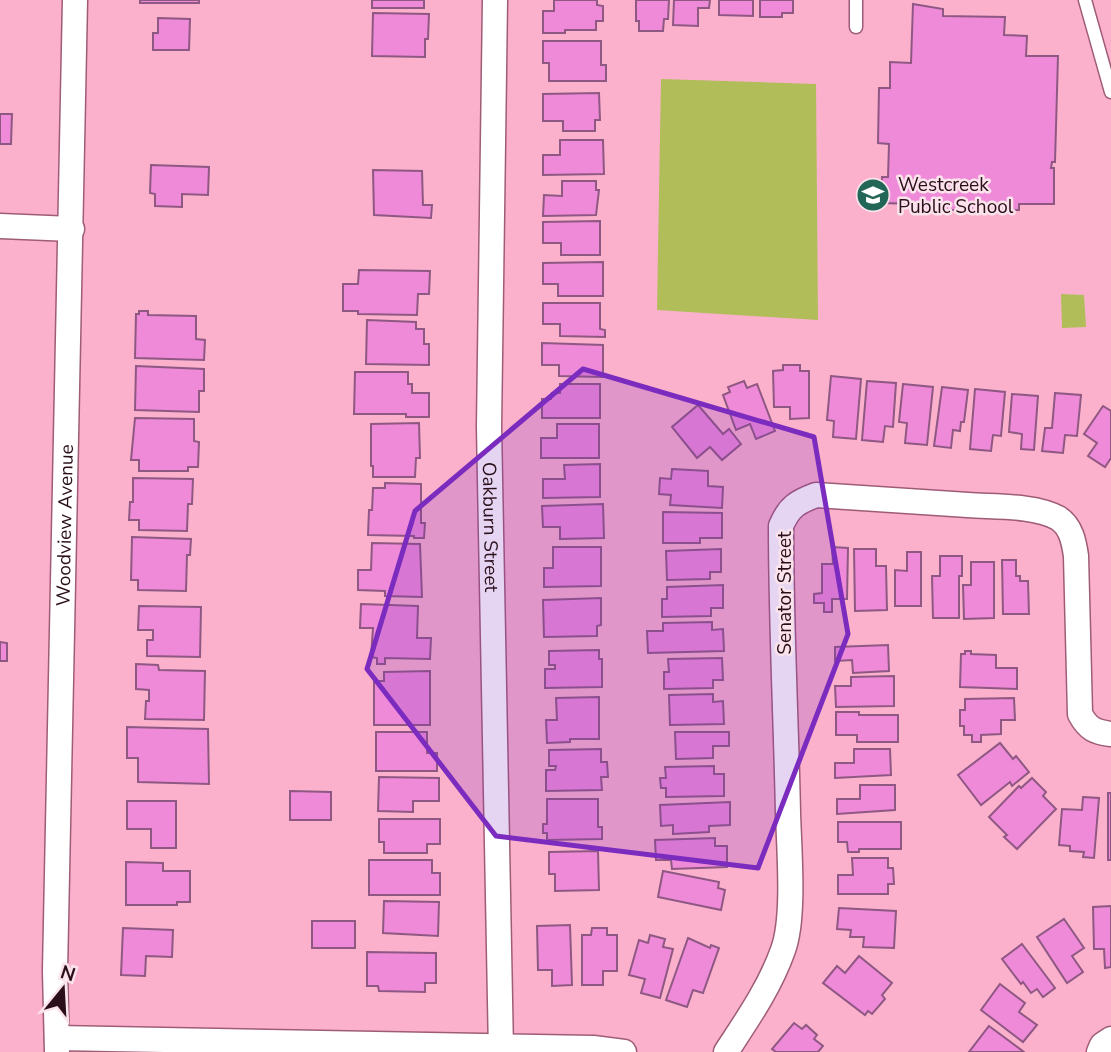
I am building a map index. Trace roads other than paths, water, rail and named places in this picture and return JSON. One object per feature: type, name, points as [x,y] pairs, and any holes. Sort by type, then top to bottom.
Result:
[{"type":"street","name":"Woodview Avenue","points":[[57,1045],[55,971],[75,0]]},
{"type":"street","name":"Oakburn Street","points":[[495,0],[489,427],[501,1050]]},
{"type":"street","points":[[0,226],[72,229]]},
{"type":"street","name":"Senator Street","points":[[726,1052],[773,972],[783,950],[788,929],[789,853],[781,526],[786,514],[799,501],[817,495],[1005,508],[1057,517],[1066,524],[1076,556],[1080,714],[1086,725],[1095,732],[1111,734]]},
{"type":"street","points":[[1099,1052],[1102,1045],[1111,1039]]},
{"type":"street","points":[[57,1045],[501,1050],[593,1048],[624,1052]]},
{"type":"lane","points":[[856,0],[856,27]]},
{"type":"lane","points":[[1085,0],[1111,92]]},
{"type":"place","name":"Westcreek Public School","points":[[873,195]]}]
